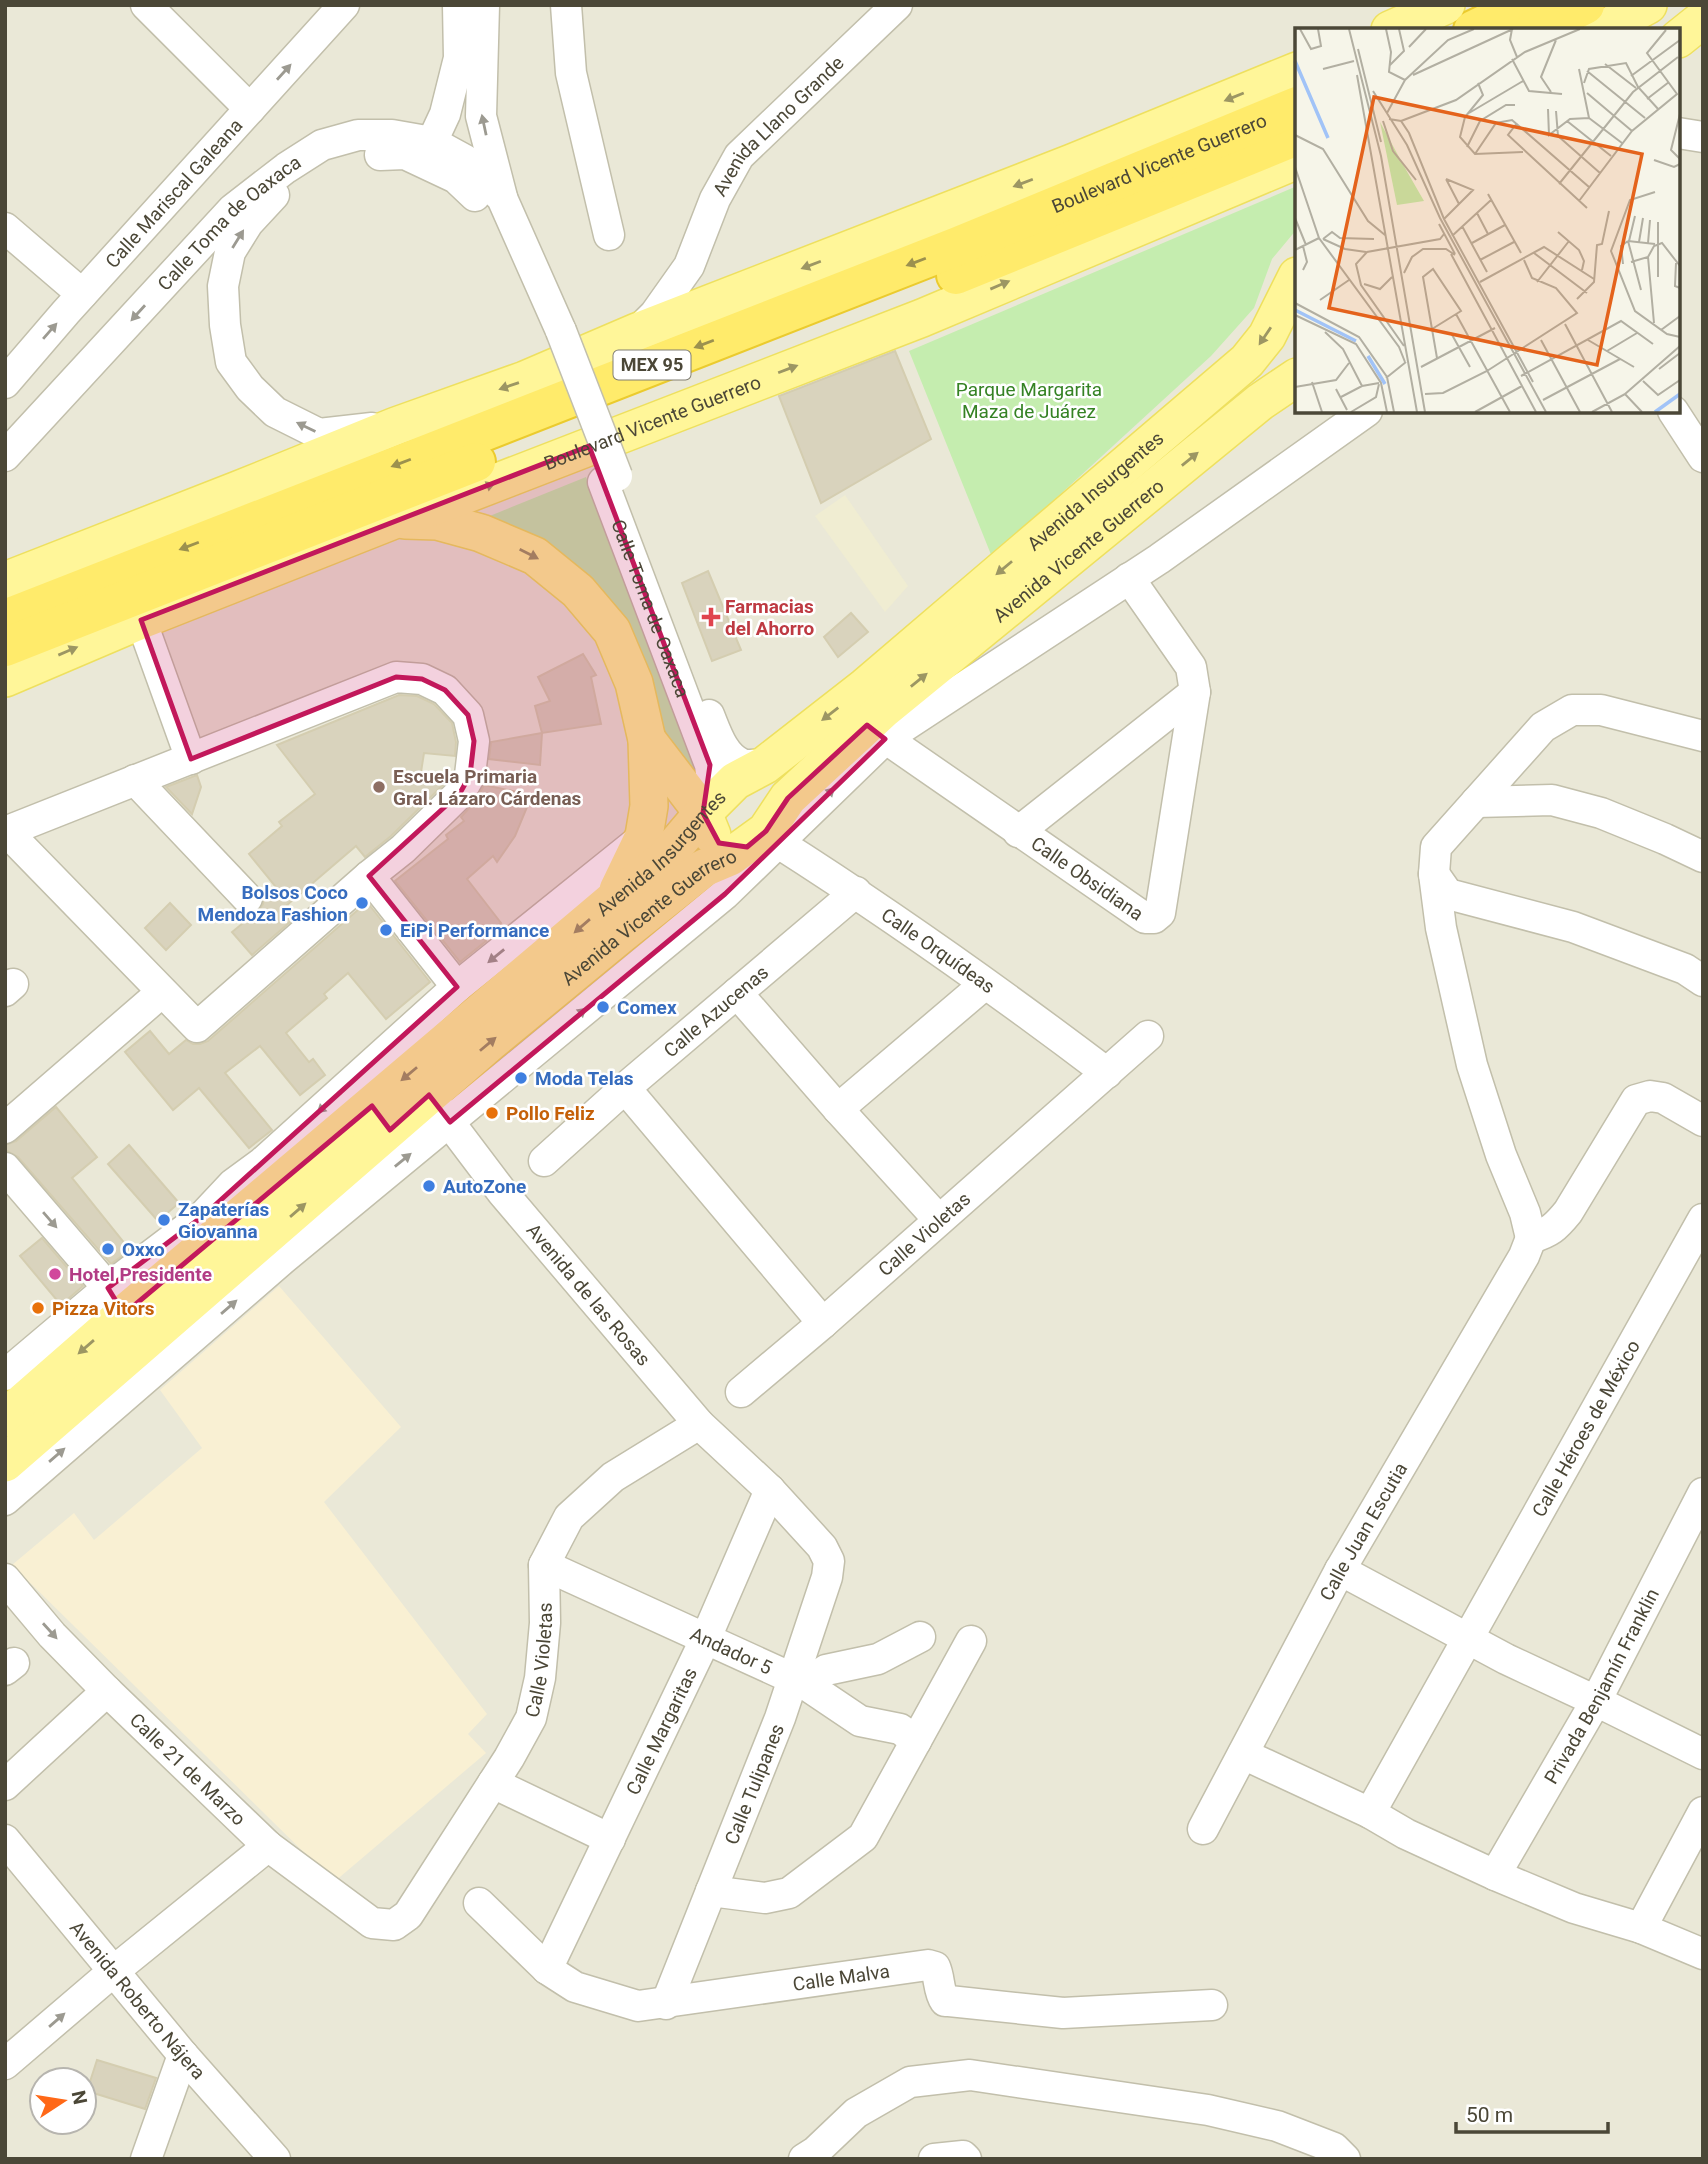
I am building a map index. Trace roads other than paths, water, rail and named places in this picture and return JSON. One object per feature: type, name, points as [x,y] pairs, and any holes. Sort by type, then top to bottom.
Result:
[{"type":"highway","points":[[1477,28],[1525,5]]},
{"type":"highway","points":[[1538,28],[1585,5]]},
{"type":"highway","name":"Boulevard Vicente Guerrero","points":[[5,619],[945,251],[1295,107]]},
{"type":"highway","name":"Boulevard Vicente Guerrero","points":[[5,647],[1141,201],[1295,137]]},
{"type":"highway","points":[[1141,201],[1253,178]]},
{"type":"main road","points":[[1394,28],[1446,5]]},
{"type":"main road","points":[[1606,28],[1648,5]]},
{"type":"main road","points":[[1680,37],[1703,19]]},
{"type":"main road","name":"Boulevard Vicente Guerrero","points":[[5,581],[396,426],[525,380],[637,332],[1072,163],[1295,72]]},
{"type":"main road","name":"Boulevard Vicente Guerrero","points":[[5,678],[141,620],[394,520],[922,318],[1295,161]]},
{"type":"main road","name":"Avenida Insurgentes","points":[[5,1418],[116,1301],[381,1118],[614,899],[663,860],[735,781],[765,765],[865,687],[1247,360],[1267,336],[1295,280]]},
{"type":"main road","name":"Avenida Vicente Guerrero","points":[[5,1463],[381,1118],[439,1109],[589,960],[704,869],[763,840],[788,798],[876,732],[1260,402],[1295,378]]},
{"type":"main road","points":[[394,520],[437,521],[481,533],[536,556],[578,591],[612,631],[634,683],[647,740],[649,806],[644,836],[614,899]]},
{"type":"main road","points":[[647,740],[703,813],[712,835],[719,843],[729,846],[763,840]]},
{"type":"main road","points":[[203,1216],[255,1205]]},
{"type":"street","points":[[146,5],[250,109]]},
{"type":"street","name":"Calle Mariscal Galeana","points":[[5,383],[344,5]]},
{"type":"street","points":[[427,152],[446,114],[459,58],[457,5]]},
{"type":"street","name":"Calle Toma de Oaxaca","points":[[484,5],[481,116],[497,205],[554,334],[610,479],[720,743],[733,758],[743,764],[765,765]]},
{"type":"street","points":[[566,5],[571,73],[609,235]]},
{"type":"street","name":"Avenida Llano Grande","points":[[637,332],[655,314],[690,266],[715,199],[739,156],[897,5]]},
{"type":"street","points":[[1680,133],[1703,137]]},
{"type":"street","name":"Calle Toma de Oaxaca","points":[[5,456],[233,209],[286,168],[322,145],[358,135],[392,135],[427,152],[456,178],[497,205]]},
{"type":"street","name":"Calle Toma de Oaxaca","points":[[396,426],[318,434],[275,412],[250,388],[231,362],[223,286],[230,252],[248,223],[277,191],[310,170],[355,156],[427,152]]},
{"type":"street","points":[[5,228],[82,294]]},
{"type":"street","points":[[690,266],[703,293],[713,303]]},
{"type":"street","points":[[876,732],[1129,578],[1364,413]]},
{"type":"street","points":[[1674,413],[1703,457]]},
{"type":"street","name":"Calle Toma de Oaxaca","points":[[610,479],[710,765],[712,781],[703,813]]},
{"type":"street","points":[[1018,832],[1195,692],[1191,667],[1129,578]]},
{"type":"street","points":[[141,620],[191,759]]},
{"type":"street","points":[[396,677],[422,679],[445,690],[468,715],[474,741],[470,775],[460,793],[403,849],[197,1027],[6,832],[135,780],[396,677]]},
{"type":"street","name":"Calle Obsidiana","points":[[876,732],[1145,918],[1154,918],[1160,913],[1195,692]]},
{"type":"street","points":[[1703,736],[1601,710],[1572,710],[1543,727],[1436,847],[1434,874],[1441,928],[1472,1065],[1525,1213],[1531,1238],[1556,1227],[1568,1212],[1636,1100],[1650,1096],[1662,1098],[1703,1121]]},
{"type":"street","points":[[135,780],[247,898]]},
{"type":"street","points":[[1476,802],[1552,800],[1601,813],[1703,857]]},
{"type":"street","points":[[5,1375],[116,1301],[233,1184],[263,1162],[457,988],[644,836]]},
{"type":"street","name":"Calle Orquídeas","points":[[763,840],[856,892],[1107,1073]]},
{"type":"street","points":[[1434,874],[1448,894],[1573,927],[1685,970],[1703,981]]},
{"type":"street","points":[[369,876],[457,988]]},
{"type":"street","name":"Calle Azucenas","points":[[544,1161],[625,1088],[856,892]]},
{"type":"street","points":[[838,1109],[985,985]]},
{"type":"street","points":[[5,1128],[162,992]]},
{"type":"street","points":[[737,993],[939,1220]]},
{"type":"street","name":"Calle Violetas","points":[[741,1392],[1148,1036]]},
{"type":"street","points":[[625,1088],[823,1322]]},
{"type":"street","points":[[5,1500],[283,1259],[439,1109]]},
{"type":"street","name":"Avenida de las Rosas","points":[[439,1109],[502,1192],[699,1424],[769,1490],[822,1547],[829,1561]]},
{"type":"street","points":[[5,1168],[116,1301]]},
{"type":"street","name":"Calle Héroes de México","points":[[1370,1813],[1703,1219]]},
{"type":"street","name":"Calle Juan Escutia","points":[[1203,1829],[1340,1570],[1524,1256],[1531,1238]]},
{"type":"street","name":"Calle Violetas","points":[[394,1925],[408,1915],[494,1783],[531,1718],[540,1678],[545,1623],[544,1565],[569,1517],[613,1477],[699,1424]]},
{"type":"street","name":"Calle Margaritas","points":[[547,1969],[705,1640],[769,1490]]},
{"type":"street","name":"Privada Benjamín Franklin","points":[[1495,1875],[1597,1701],[1703,1493]]},
{"type":"street","name":"Calle Tulipanes","points":[[666,2004],[780,1718],[799,1682],[829,1561]]},
{"type":"street","name":"Andador 5","points":[[544,1565],[799,1682],[860,1721],[900,1729],[916,1741]]},
{"type":"street","points":[[1340,1570],[1506,1659],[1703,1754]]},
{"type":"street","name":"Calle 21 de Marzo","points":[[5,1580],[52,1635],[107,1691],[268,1846],[372,1923],[394,1925]]},
{"type":"street","points":[[799,1682],[826,1670],[878,1659],[920,1637]]},
{"type":"street","points":[[711,1891],[765,1898],[789,1893],[863,1837],[971,1641]]},
{"type":"street","points":[[5,1785],[107,1691]]},
{"type":"street","points":[[1243,1754],[1370,1813],[1406,1835],[1495,1875],[1574,1908],[1641,1928],[1703,1954]]},
{"type":"street","points":[[494,1783],[610,1839]]},
{"type":"street","points":[[1641,1928],[1703,1812]]},
{"type":"street","name":"Avenida Roberto Nájera","points":[[5,1840],[184,2055],[275,2159]]},
{"type":"street","points":[[5,2064],[115,1970],[268,1846]]},
{"type":"street","name":"Calle Malva","points":[[479,1903],[547,1969],[575,1987],[638,2006],[928,1965],[935,1967],[939,1975],[945,2001],[1063,2013],[1212,2005]]},
{"type":"street","points":[[146,2159],[184,2055]]},
{"type":"street","points":[[804,2159],[859,2112],[910,2082],[970,2075],[1208,2110],[1277,2126],[1334,2148],[1345,2159]]},
{"type":"street","points":[[933,2159],[962,2156],[966,2159]]},
{"type":"place","name":"Farmacias del Ahorro","points":[[711,617]]},
{"type":"place","name":"Escuela Primaria Gral. Lázaro Cárdenas","points":[[379,787]]},
{"type":"place","name":"Bolsos Coco Mendoza Fashion","points":[[362,903]]},
{"type":"place","name":"EiPi Performance","points":[[386,930]]},
{"type":"place","name":"Comex","points":[[603,1007]]},
{"type":"place","name":"Moda Telas","points":[[521,1078]]},
{"type":"place","name":"Pollo Feliz","points":[[492,1113]]},
{"type":"place","name":"AutoZone","points":[[429,1186]]},
{"type":"place","name":"Zapaterías Giovanna","points":[[164,1220]]},
{"type":"place","name":"Oxxo","points":[[108,1249]]},
{"type":"place","name":"Hotel Presidente","points":[[55,1274]]},
{"type":"place","name":"Pizza Vitors","points":[[38,1308]]},
{"type":"park label","name":"Parque Margarita Maza de Juárez","points":[[1029,400]]}]
